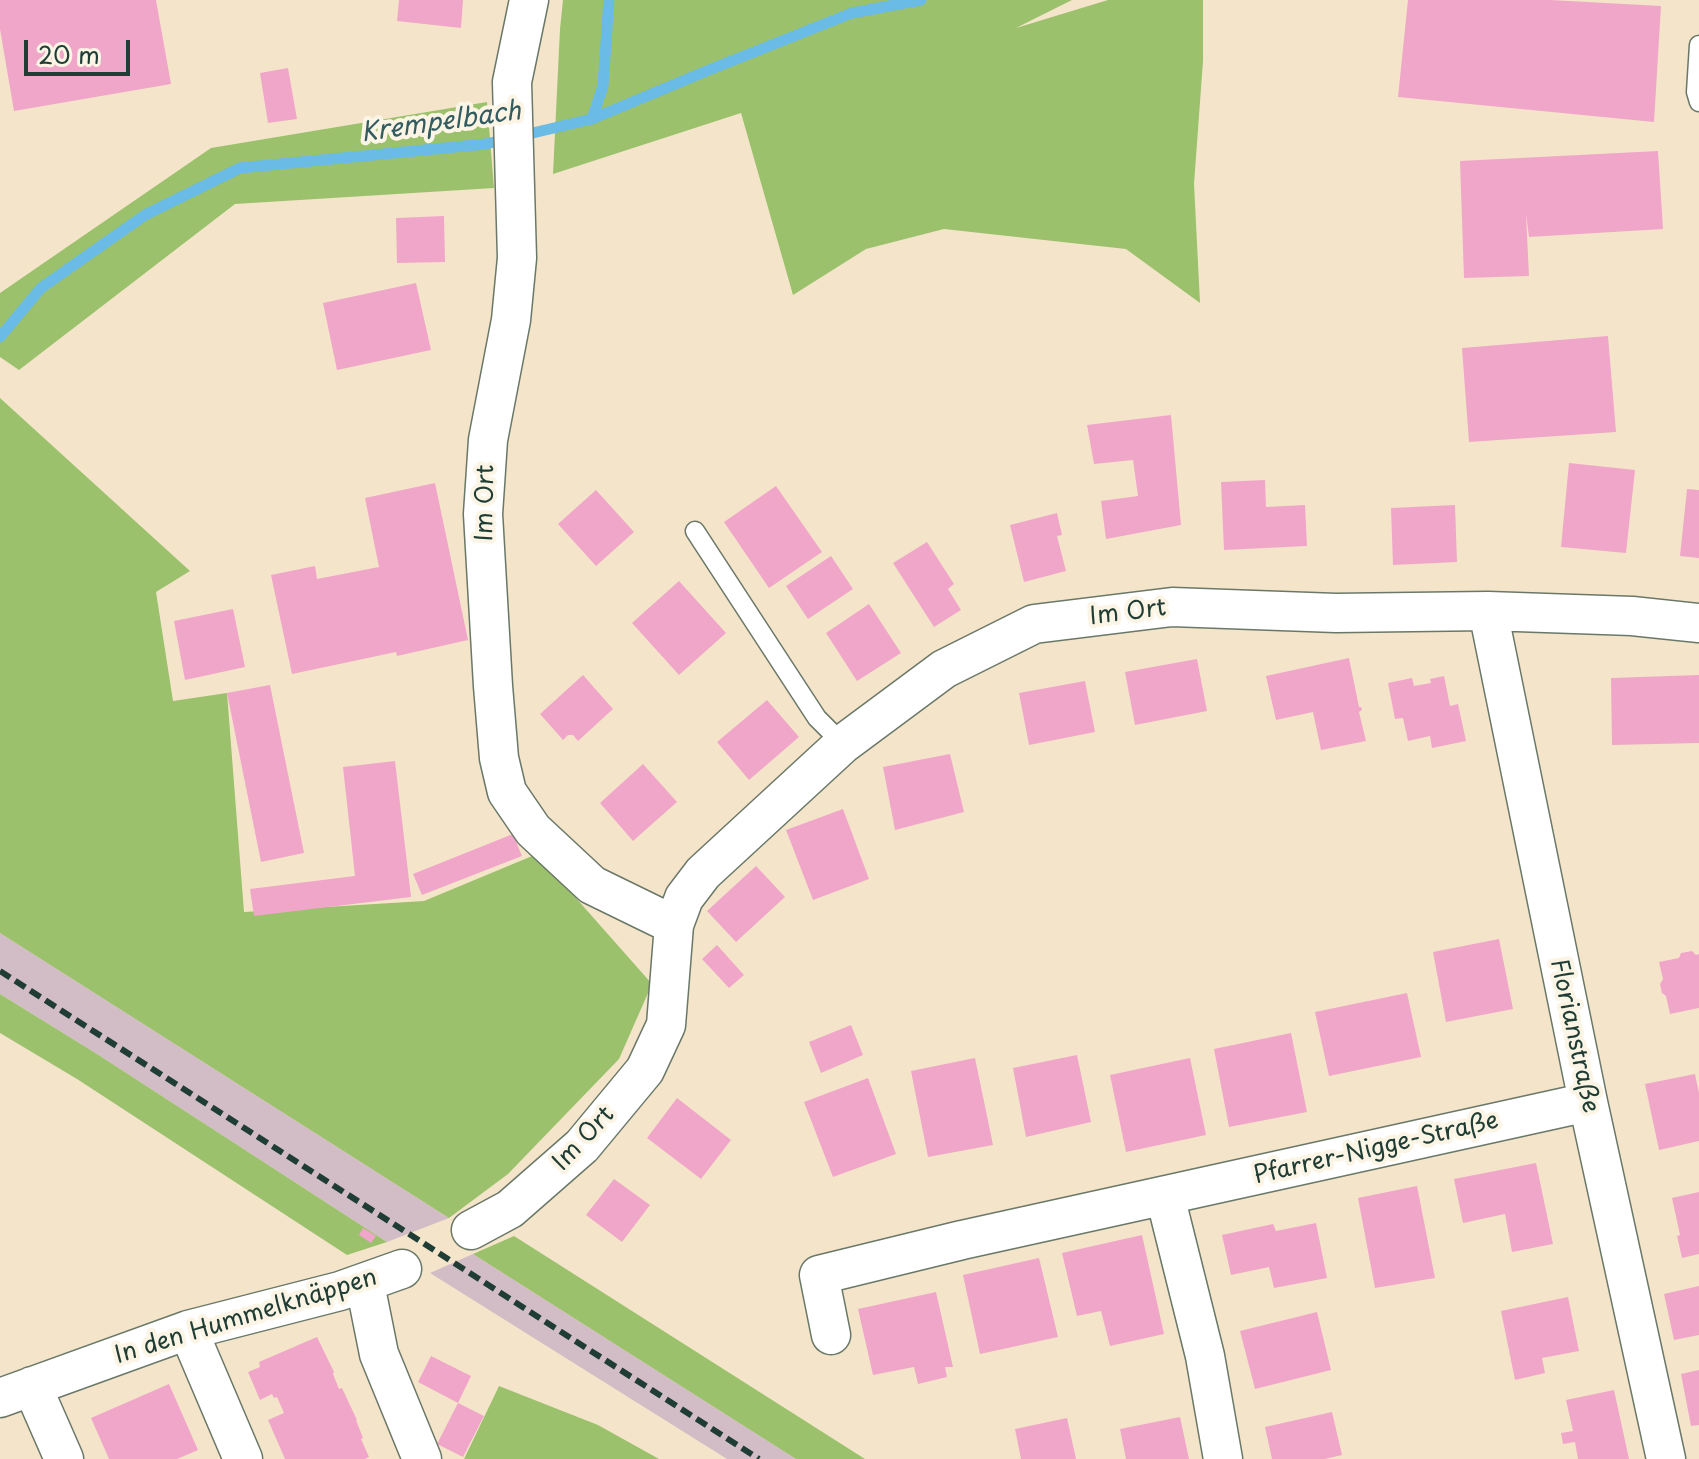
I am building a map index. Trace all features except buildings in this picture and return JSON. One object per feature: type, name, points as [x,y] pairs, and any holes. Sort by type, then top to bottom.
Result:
[{"type":"street","name":"Im Ort","points":[[529,0],[512,82],[517,258],[511,320],[488,440],[483,514],[499,758],[507,792],[533,830],[592,885],[674,925]]},
{"type":"street","name":"Im Ort","points":[[471,1230],[510,1209],[582,1146],[645,1070],[666,1025],[674,925],[684,898],[703,873],[843,744],[944,669],[1034,624],[1172,607],[1336,613],[1488,611],[1632,616],[1699,623]]},
{"type":"street","name":"Florianstraße","points":[[1488,611],[1588,1102],[1666,1459]]},
{"type":"street","name":"Pfarrer-Nigge-Straße","points":[[831,1335],[819,1275],[962,1240],[1588,1102]]},
{"type":"street","points":[[1165,1196],[1205,1356],[1223,1459]]},
{"type":"street","name":"In den Hummelknäppen","points":[[16,1392],[188,1330],[365,1284],[402,1269]]},
{"type":"street","points":[[365,1284],[379,1354],[422,1459]]},
{"type":"street","points":[[188,1330],[243,1459]]},
{"type":"street","points":[[16,1392],[64,1459]]},
{"type":"lane","points":[[1699,45],[1696,92],[1699,102]]},
{"type":"lane","points":[[695,531],[817,718],[843,744]]},
{"type":"shaded area","points":[[0,933],[449,1218],[387,1242],[0,994]]},
{"type":"shaded area","points":[[473,1254],[796,1459],[727,1459],[430,1273]]},
{"type":"green space","points":[[563,0],[1072,0],[1016,28],[1108,0],[1203,0],[1203,61],[1194,184],[1200,303],[1126,249],[944,229],[866,249],[793,295],[741,113],[553,174]]},
{"type":"green space","points":[[487,102],[494,188],[235,204],[19,370],[0,357],[0,293],[211,148]]},
{"type":"green space","points":[[0,398],[190,571],[156,592],[173,701],[227,693],[244,912],[424,901],[537,854],[652,984],[619,1059],[508,1174],[449,1218],[0,933]]},
{"type":"green space","points":[[0,994],[387,1242],[347,1255],[77,1079],[0,1033]]},
{"type":"green space","points":[[514,1236],[865,1459],[796,1459],[473,1254]]},
{"type":"green space","points":[[499,1386],[598,1425],[659,1459],[464,1459]]},
{"type":"waterway","points":[[592,119],[603,86],[609,0]]},
{"type":"waterway","name":"Krempelbach","points":[[0,337],[41,288],[145,215],[240,168],[486,144],[592,119],[852,13],[921,0]]},
{"type":"railway","points":[[0,971],[759,1459]]}]
